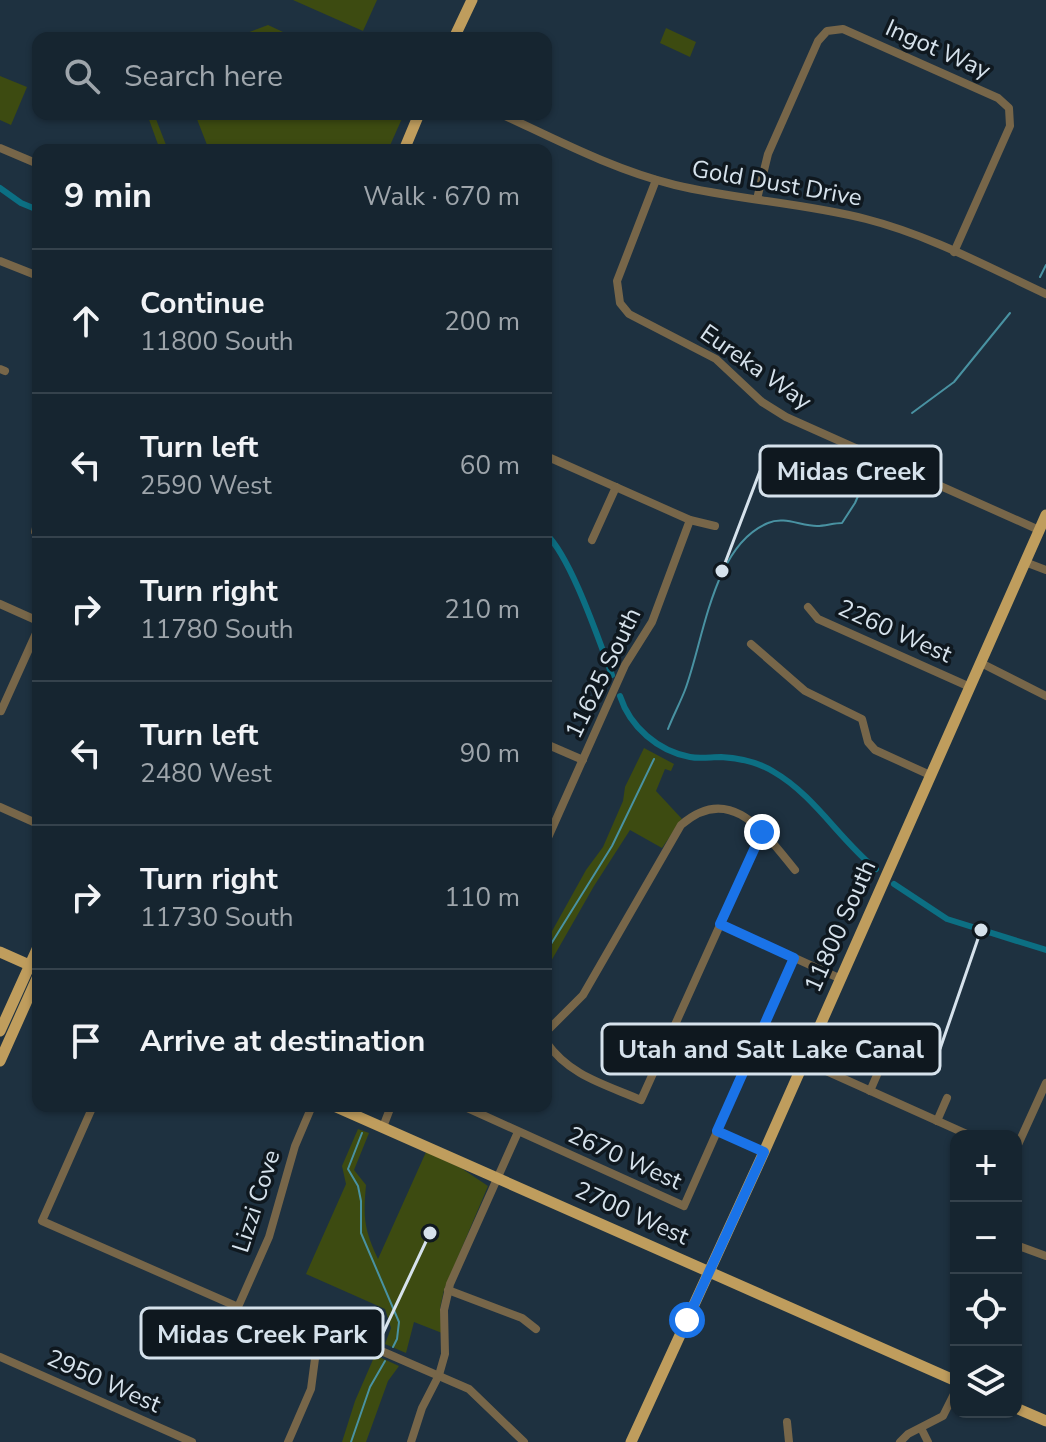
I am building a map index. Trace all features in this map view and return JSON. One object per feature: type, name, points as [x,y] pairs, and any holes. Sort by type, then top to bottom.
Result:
[{"type":"main road","points":[[457,32],[472,0]]},
{"type":"main road","points":[[406,144],[416,120]]},
{"type":"main road","name":"11800 South","points":[[631,1442],[764,1152],[1046,515]]},
{"type":"main road","points":[[0,952],[32,970]]},
{"type":"main road","points":[[0,959],[32,970]]},
{"type":"main road","points":[[0,1031],[32,975]]},
{"type":"main road","points":[[0,1061],[32,976]]},
{"type":"main road","name":"2700 West","points":[[348,1112],[950,1378]]},
{"type":"main road","points":[[1022,1411],[1046,1421]]},
{"type":"street","name":"Ingot Way","points":[[757,199],[768,154],[818,41],[827,31],[843,29],[998,98],[1009,108],[1010,126],[954,252]]},
{"type":"street","name":"Gold Dust Drive","points":[[514,120],[656,180],[866,219],[916,236],[1046,294]]},
{"type":"street","points":[[0,148],[32,161]]},
{"type":"street","name":"Eureka Way","points":[[656,180],[617,281],[618,296],[629,314],[716,359],[762,402],[786,417],[1039,530]]},
{"type":"street","points":[[0,261],[32,274]]},
{"type":"street","points":[[552,459],[690,520],[715,526]]},
{"type":"street","points":[[592,540],[616,487]]},
{"type":"street","name":"11625 South","points":[[552,829],[625,665],[652,622],[690,520]]},
{"type":"street","points":[[1025,562],[1046,570]]},
{"type":"street","points":[[0,604],[32,618]]},
{"type":"street","name":"2260 West","points":[[808,607],[818,619],[970,687]]},
{"type":"street","points":[[1,711],[32,642]]},
{"type":"street","points":[[751,644],[805,691],[862,719],[868,742],[875,750],[930,775]]},
{"type":"street","points":[[981,663],[1046,696]]},
{"type":"street","points":[[552,747],[583,760]]},
{"type":"street","points":[[0,807],[32,821]]},
{"type":"street","points":[[552,1027],[583,995],[681,825],[695,812],[709,807],[742,815],[762,832],[795,870]]},
{"type":"street","points":[[552,1050],[574,1071],[641,1100],[762,832]]},
{"type":"street","points":[[720,924],[841,979]]},
{"type":"street","points":[[764,1152],[717,1131],[794,958]]},
{"type":"street","points":[[804,1061],[957,1130]]},
{"type":"street","points":[[870,1091],[880,1068]]},
{"type":"street","points":[[1022,1136],[1046,1083]]},
{"type":"street","points":[[937,1121],[947,1098]]},
{"type":"street","points":[[90,1112],[42,1221],[238,1307]]},
{"type":"street","name":"Lizzi Cove","points":[[238,1318],[238,1307],[269,1237],[295,1146],[309,1112]]},
{"type":"street","points":[[383,1127],[389,1112]]},
{"type":"street","name":"2670 West","points":[[476,1112],[684,1206],[717,1131]]},
{"type":"street","points":[[411,1442],[422,1408],[439,1375],[446,1344],[444,1310],[448,1290],[518,1132]]},
{"type":"street","points":[[1022,1247],[1046,1256]]},
{"type":"street","points":[[448,1290],[522,1318],[536,1329]]},
{"type":"street","points":[[288,1442],[311,1389],[316,1351],[326,1327],[474,1392],[521,1438],[509,1442]]},
{"type":"street","name":"2950 West","points":[[0,1357],[192,1442]]},
{"type":"street","points":[[900,1442],[905,1436],[943,1416],[950,1402]]},
{"type":"street","points":[[787,1422],[789,1442]]},
{"type":"street","points":[[921,1428],[928,1442]]},
{"type":"green space","points":[[293,0],[377,0],[363,31]]},
{"type":"green space","points":[[268,25],[283,32],[250,32]]},
{"type":"green space","points":[[666,28],[696,42],[690,57],[660,43]]},
{"type":"green space","points":[[0,76],[27,87],[11,125],[0,120]]},
{"type":"green space","points":[[149,120],[156,120],[166,144],[158,144]]},
{"type":"green space","points":[[197,120],[401,120],[391,144],[207,144]]},
{"type":"green space","points":[[644,748],[674,764],[671,771],[665,769],[656,791],[682,819],[662,848],[630,830],[552,960],[552,931],[586,870],[603,847],[623,801],[625,787]]},
{"type":"green space","points":[[358,1129],[369,1133],[354,1170],[366,1185],[366,1223],[378,1259],[426,1152],[461,1168],[488,1186],[444,1290],[440,1308],[442,1333],[414,1322],[406,1353],[385,1344],[391,1328],[385,1309],[306,1274],[346,1184],[342,1166]]},
{"type":"green space","points":[[375,1355],[399,1366],[388,1381],[366,1442],[342,1442],[355,1401]]},
{"type":"waterway","points":[[0,188],[32,208]]},
{"type":"waterway","points":[[1040,277],[1046,265]]},
{"type":"waterway","points":[[912,413],[954,382],[1010,313]]},
{"type":"waterway","points":[[668,729],[685,690],[713,596],[734,551],[749,534],[774,521],[817,526],[842,523],[855,503],[872,464]]},
{"type":"waterway","points":[[552,541],[574,580],[612,675]]},
{"type":"waterway","points":[[620,696],[638,727],[667,749],[694,758],[721,757],[748,761],[788,782],[876,869]]},
{"type":"waterway","points":[[552,942],[612,846],[654,759]]},
{"type":"waterway","points":[[894,884],[947,919],[1046,950]]},
{"type":"waterway","points":[[362,1133],[348,1169],[358,1186],[361,1233],[399,1322],[393,1347]]},
{"type":"waterway","points":[[351,1442],[370,1387],[385,1361]]},
{"type":"place","name":"Midas Creek","points":[[722,571]]},
{"type":"place","name":"Utah and Salt Lake Canal","points":[[981,930]]},
{"type":"place","name":"Midas Creek Park","points":[[430,1233]]},
{"type":"route","points":[[687,1320],[764,1152],[717,1131],[794,958],[720,924],[762,832]]}]
